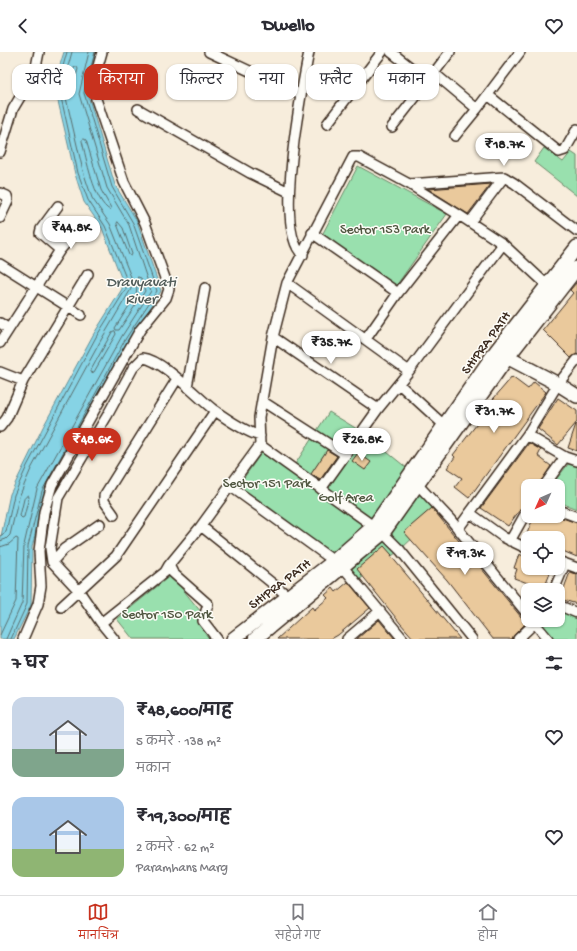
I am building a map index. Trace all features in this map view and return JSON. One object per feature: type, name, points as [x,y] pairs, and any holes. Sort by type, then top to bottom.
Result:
[{"type":"street","points":[[0,152],[13,109],[35,72],[39,52]]},
{"type":"street","points":[[23,639],[38,604],[40,586],[39,551],[44,512],[52,485],[140,330],[166,298],[169,289],[145,223],[124,182],[96,99],[96,73],[102,52]]},
{"type":"street","points":[[209,52],[301,95]]},
{"type":"street","points":[[303,255],[294,243],[289,192],[301,95],[309,52]]},
{"type":"street","points":[[327,124],[382,52]]},
{"type":"street","points":[[391,52],[406,64]]},
{"type":"street","points":[[439,66],[450,52]]},
{"type":"street","points":[[454,136],[488,95],[520,52]]},
{"type":"street","points":[[439,77],[477,109]]},
{"type":"street","points":[[488,95],[559,152],[565,150],[577,129]]},
{"type":"street","points":[[392,127],[413,100]]},
{"type":"street","points":[[138,109],[250,173],[289,192]]},
{"type":"street","points":[[101,623],[165,572],[201,526],[260,441],[259,417],[273,337],[287,282],[303,255],[312,233],[354,157],[359,157],[408,184],[470,222],[503,244],[547,285]]},
{"type":"street","points":[[470,222],[504,177]]},
{"type":"street","points":[[408,184],[504,177],[577,231]]},
{"type":"street","points":[[0,193],[7,196],[8,202],[0,218]]},
{"type":"street","points":[[58,206],[40,230],[40,233],[60,250]]},
{"type":"street","points":[[366,340],[398,293],[459,215]]},
{"type":"street","points":[[0,343],[60,250],[78,229]]},
{"type":"street","points":[[312,233],[398,293]]},
{"type":"street","points":[[321,489],[378,409],[409,371],[503,244]]},
{"type":"street","name":"SHIPRA PATH","points":[[378,530],[445,426],[496,351],[577,247]]},
{"type":"street","points":[[0,264],[68,305],[81,315]]},
{"type":"street","name":"SHIPRA PATH","points":[[255,639],[378,530],[418,485],[507,358],[577,268]]},
{"type":"street","points":[[0,427],[7,418],[23,381],[88,274]]},
{"type":"street","points":[[287,282],[409,371]]},
{"type":"street","points":[[187,387],[205,288]]},
{"type":"street","points":[[0,323],[9,329]]},
{"type":"street","points":[[273,337],[378,409]]},
{"type":"street","points":[[496,351],[558,384],[577,396]]},
{"type":"street","points":[[111,638],[78,591],[52,562],[50,548],[58,498],[108,416],[134,368],[143,358],[149,358],[215,411],[246,430],[321,489],[378,530],[400,550],[472,639]]},
{"type":"street","points":[[458,529],[528,435],[558,384],[577,360]]},
{"type":"street","points":[[0,372],[23,381]]},
{"type":"street","points":[[114,515],[104,501],[106,492],[177,379]]},
{"type":"street","points":[[399,384],[445,426]]},
{"type":"street","points":[[262,401],[346,455]]},
{"type":"street","points":[[61,607],[121,550],[215,411]]},
{"type":"street","points":[[528,435],[566,458],[577,461]]},
{"type":"street","points":[[550,479],[566,458]]},
{"type":"street","points":[[418,485],[458,529],[521,606]]},
{"type":"street","points":[[230,486],[339,564],[403,639]]},
{"type":"street","points":[[470,513],[510,541],[521,546]]},
{"type":"street","points":[[565,513],[577,517]]},
{"type":"street","points":[[510,541],[521,521]]},
{"type":"street","points":[[52,562],[64,549],[100,524]]},
{"type":"street","points":[[201,526],[288,596]]},
{"type":"street","points":[[565,563],[577,568]]},
{"type":"street","name":"SHIPRA PATH","points":[[233,639],[288,596],[339,564]]},
{"type":"street","points":[[169,565],[173,573],[208,604],[203,620],[217,639]]},
{"type":"street","points":[[565,608],[577,612]]},
{"type":"street","points":[[347,639],[380,611]]},
{"type":"street","points":[[518,639],[529,627]]},
{"type":"street","points":[[539,627],[548,639]]},
{"type":"green space","points":[[544,148],[563,162],[571,152],[577,156],[577,196],[534,162]]},
{"type":"green space","name":"Sector 153 Park","points":[[358,166],[447,214],[396,286],[322,235]]},
{"type":"green space","name":"Golf Area","points":[[329,412],[362,432],[413,473],[442,510],[400,550],[356,582],[238,486],[262,452],[290,472]]},
{"type":"green space","points":[[569,463],[577,465],[577,509],[565,505],[565,479],[556,479]]},
{"type":"green space","name":"Sector 150 Park","points":[[171,575],[223,639],[133,639],[117,619]]},
{"type":"green space","points":[[565,610],[577,614],[577,639],[548,639],[542,627],[565,627]]},
{"type":"water","name":"Dravyavati River","points":[[64,52],[99,52],[95,64],[84,64],[84,100],[89,100],[115,185],[137,221],[161,291],[130,340],[46,492],[32,547],[31,605],[14,639],[0,639],[0,541],[10,494],[43,427],[93,335],[122,289],[122,280],[102,228],[84,202],[75,174],[58,100],[76,100],[76,64],[60,64]]},
{"type":"building","points":[[491,184],[468,214],[428,189]]},
{"type":"building","points":[[577,282],[577,354],[571,358],[543,330],[573,293],[570,290]]},
{"type":"building","points":[[512,377],[528,389],[534,382],[546,392],[469,498],[455,487],[462,478],[447,468],[455,457],[453,455],[490,407],[488,405]]},
{"type":"building","points":[[558,398],[577,411],[577,422],[558,445],[538,429]]},
{"type":"building","points":[[576,424],[577,425],[577,451],[568,448]]},
{"type":"building","points":[[529,443],[541,450],[538,456],[551,466],[543,479],[521,479],[521,508],[508,526],[481,508]]},
{"type":"building","points":[[327,450],[337,456],[320,480],[311,474]]},
{"type":"building","points":[[358,453],[371,462],[365,470],[352,461]]},
{"type":"building","points":[[432,508],[521,617],[522,627],[512,639],[493,639],[447,580],[404,532]]},
{"type":"building","points":[[565,519],[577,523],[577,557],[565,552],[565,531],[528,531],[531,523],[565,523]]},
{"type":"building","points":[[384,546],[460,639],[414,639],[400,623],[357,569]]},
{"type":"building","points":[[519,554],[521,555],[521,575],[549,575],[546,583],[528,583],[514,578],[517,569],[514,568]]},
{"type":"building","points":[[570,572],[577,574],[577,604],[565,600],[565,586]]},
{"type":"building","points":[[348,582],[370,608],[338,635],[331,639],[277,639],[312,607],[314,610],[328,598],[325,595],[333,588],[336,592]]},
{"type":"building","points":[[379,620],[395,639],[357,639],[366,631]]},
{"type":"park label","name":"Sector 151 Park","points":[[267,482]]}]
